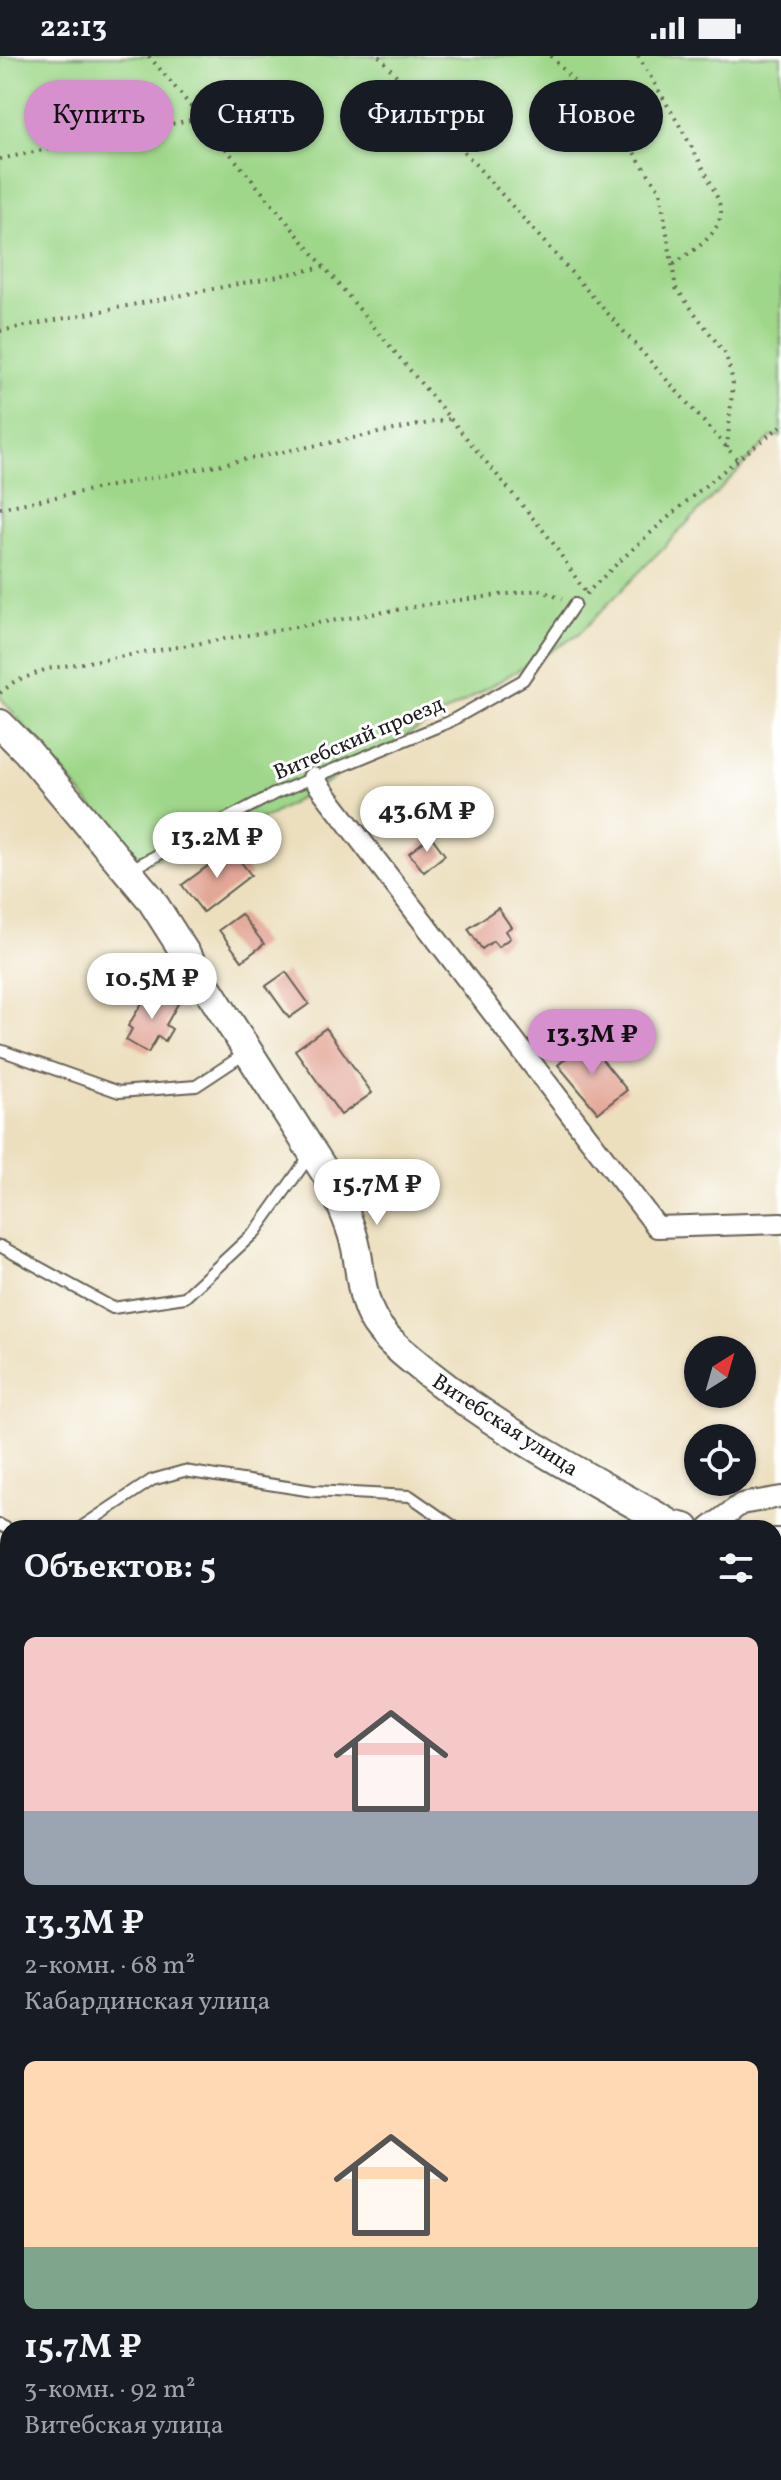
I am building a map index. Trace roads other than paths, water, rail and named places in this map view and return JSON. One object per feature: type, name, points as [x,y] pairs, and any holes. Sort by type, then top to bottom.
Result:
[{"type":"street","name":"Витебская улица","points":[[0,724],[37,763],[150,898],[312,1152],[346,1214],[356,1246],[363,1295],[374,1321],[392,1344],[459,1398],[541,1450],[663,1520]]},
{"type":"street","points":[[313,778],[657,1227],[781,1223]]},
{"type":"street","points":[[720,1520],[741,1504],[781,1497]]},
{"type":"lane","name":"Витебский проезд","points":[[127,871],[274,794],[449,722],[523,680],[575,604]]},
{"type":"lane","points":[[0,1050],[119,1092],[196,1086],[248,1052]]},
{"type":"lane","points":[[0,1246],[113,1308],[185,1297],[256,1231],[312,1152]]},
{"type":"lane","points":[[92,1520],[152,1480],[184,1471],[313,1491],[410,1496],[444,1520]]}]
